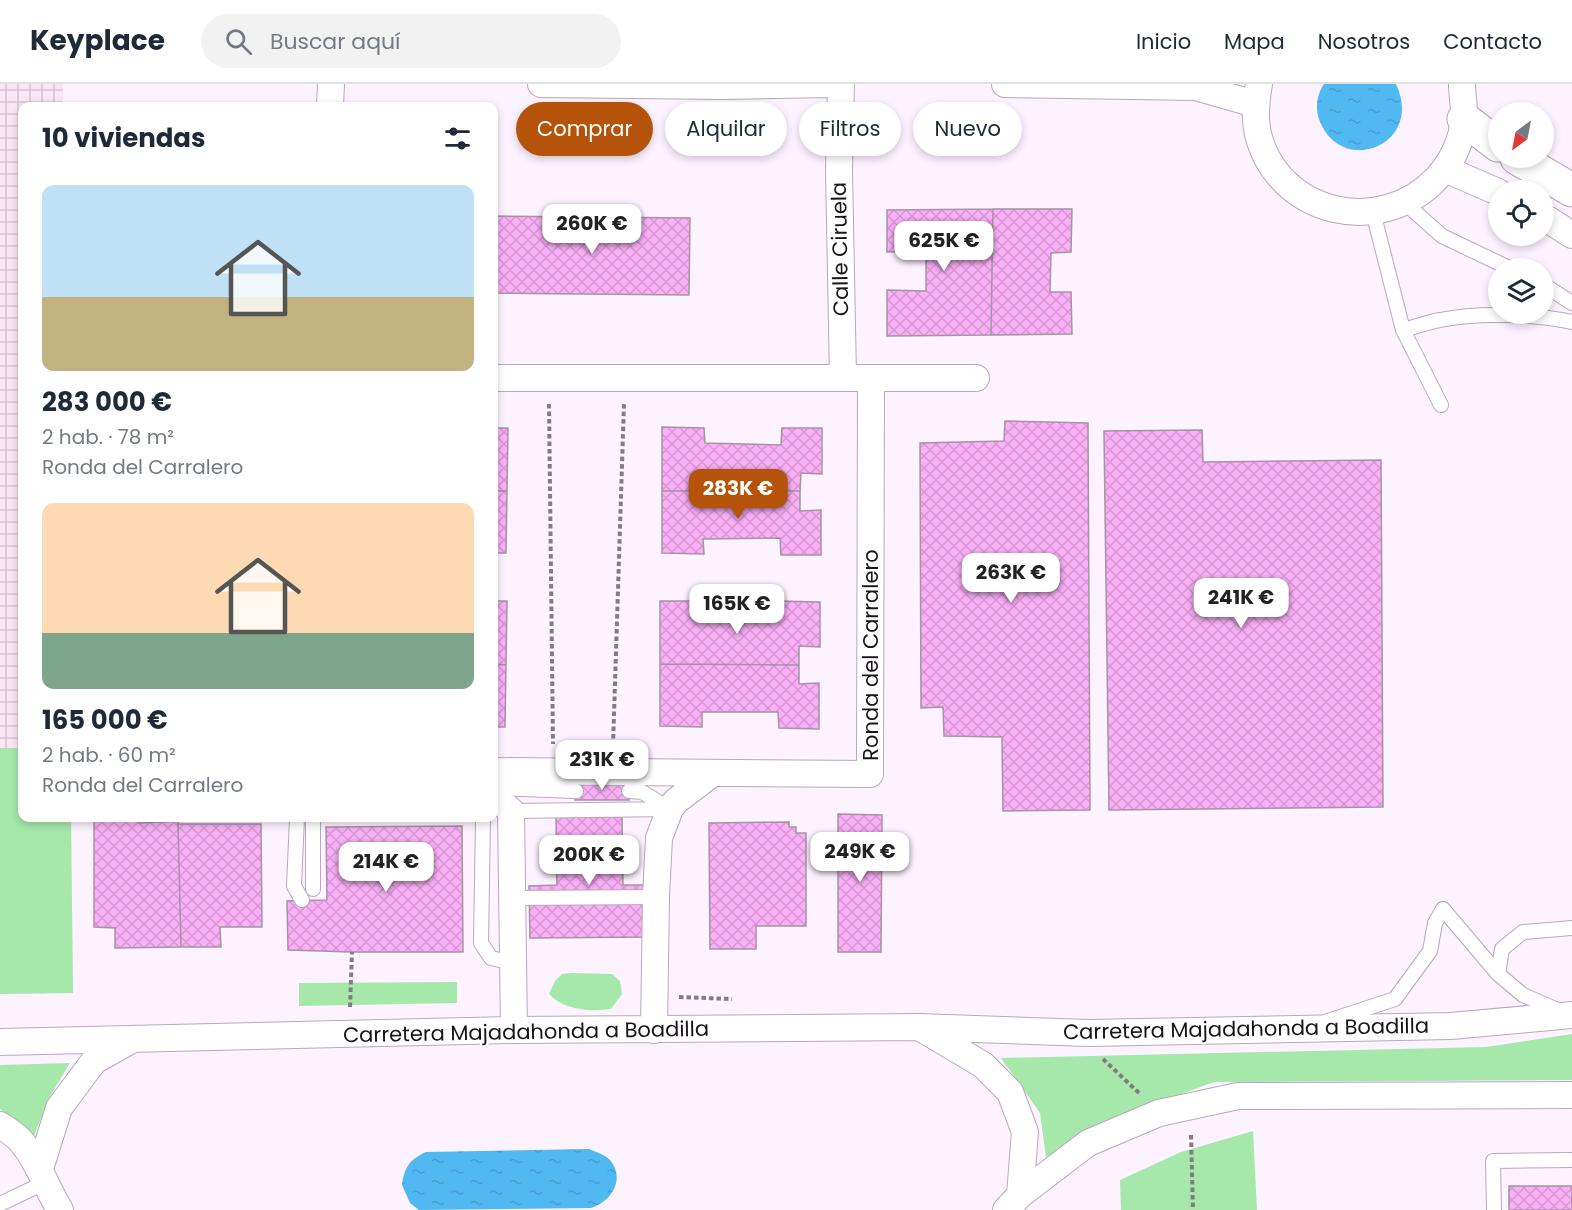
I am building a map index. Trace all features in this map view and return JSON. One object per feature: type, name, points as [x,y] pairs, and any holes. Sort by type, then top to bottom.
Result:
[{"type":"highway","points":[[1464,119],[1488,137]]},
{"type":"highway","points":[[1534,168],[1572,190]]},
{"type":"street","points":[[330,102],[331,84]]},
{"type":"street","points":[[541,84],[834,84]]},
{"type":"street","name":"Calle Ciruela","points":[[841,84],[838,171],[843,378]]},
{"type":"street","points":[[1005,84],[1197,87],[1257,94],[1258,134],[1270,162],[1289,185],[1314,203],[1343,212],[1373,212],[1405,203],[1427,189],[1445,170],[1458,145],[1464,119],[1462,84]]},
{"type":"street","points":[[1445,170],[1488,188]]},
{"type":"street","points":[[1554,223],[1572,235]]},
{"type":"street","points":[[498,378],[976,378]]},
{"type":"street","name":"Ronda del Carralero","points":[[498,771],[553,772],[621,781],[713,773],[870,774],[872,378]]},
{"type":"street","points":[[654,1030],[659,838],[670,809],[676,801],[713,773]]},
{"type":"street","points":[[502,803],[511,898],[514,1030]]},
{"type":"street","name":"Carretera Majadahonda a Boadilla","points":[[0,1042],[514,1030],[919,1027],[1089,1033],[1451,1026],[1570,1015]]},
{"type":"street","points":[[919,1027],[983,1065],[1010,1092],[1024,1132],[1013,1203]]},
{"type":"street","name":"Carretera Majadahonda a Boadilla","points":[[42,1176],[59,1108],[94,1060],[132,1040]]},
{"type":"street","points":[[1013,1203],[1088,1143],[1159,1113],[1238,1096],[1572,1095]]},
{"type":"street","points":[[0,1125],[19,1138],[60,1210]]},
{"type":"lane","points":[[1405,203],[1442,236],[1488,258]]},
{"type":"lane","points":[[1373,212],[1403,330],[1441,405]]},
{"type":"lane","points":[[1554,291],[1572,303]]},
{"type":"lane","points":[[1403,330],[1440,320],[1481,315],[1558,319],[1572,322]]},
{"type":"lane","points":[[621,781],[670,809]]},
{"type":"lane","points":[[498,788],[576,791]]},
{"type":"lane","points":[[502,803],[670,809]]},
{"type":"lane","points":[[297,822],[294,886],[302,900]]},
{"type":"lane","points":[[313,822],[313,889]]},
{"type":"lane","points":[[483,822],[481,943],[491,958],[513,963]]},
{"type":"lane","points":[[511,898],[656,897]]},
{"type":"lane","points":[[1306,1028],[1395,999],[1430,951],[1435,923],[1443,909],[1497,974],[1523,995],[1570,1015]]},
{"type":"lane","points":[[1497,974],[1502,949],[1523,932],[1572,928]]},
{"type":"lane","points":[[1494,1210],[1493,1161],[1572,1160]]},
{"type":"lane","points":[[0,1204],[42,1176]]},
{"type":"path","points":[[549,378],[553,772]]},
{"type":"path","points":[[621,781],[624,378]]},
{"type":"path","points":[[350,1014],[352,952]]},
{"type":"path","points":[[654,996],[737,999]]},
{"type":"path","points":[[1089,1033],[1089,1045],[1159,1113]]},
{"type":"path","points":[[1191,1135],[1194,1210]]},
{"type":"shaded area","points":[[0,84],[63,84],[63,102],[18,102],[18,822],[71,822],[73,993],[0,994]]},
{"type":"green space","points":[[0,748],[18,748],[18,822],[71,822],[73,993],[0,994]]},
{"type":"green space","points":[[562,974],[612,974],[620,981],[622,994],[611,1009],[586,1010],[569,1007],[549,994],[555,981]]},
{"type":"green space","points":[[457,982],[457,1003],[299,1006],[299,983]]},
{"type":"green space","points":[[1572,1034],[1572,1080],[1214,1082],[1124,1115],[1046,1157],[1040,1113],[1001,1058],[1486,1047]]},
{"type":"green space","points":[[70,1063],[49,1098],[34,1136],[0,1109],[0,1065]]},
{"type":"green space","points":[[1253,1131],[1257,1210],[1121,1210],[1120,1180],[1181,1152]]},
{"type":"water","points":[[1324,84],[1396,84],[1402,106],[1399,124],[1390,138],[1376,147],[1360,150],[1344,147],[1330,137],[1319,119],[1317,110],[1318,97]]},
{"type":"water","points":[[589,1149],[610,1160],[617,1175],[610,1195],[605,1201],[591,1208],[419,1210],[410,1203],[402,1185],[409,1165],[426,1152]]},
{"type":"building","points":[[993,209],[1072,209],[1071,252],[1051,253],[1050,292],[1071,292],[1072,334],[991,335]]},
{"type":"building","points":[[993,209],[991,335],[887,336],[887,290],[926,291],[926,251],[887,252],[887,210]]},
{"type":"building","points":[[498,216],[690,218],[689,295],[498,293]]},
{"type":"building","points":[[1005,421],[1088,423],[1090,810],[1003,811],[1002,737],[944,736],[943,707],[921,708],[920,443],[1004,441]]},
{"type":"building","points":[[662,427],[704,428],[705,443],[781,445],[782,428],[822,428],[822,474],[801,473],[800,491],[662,491]]},
{"type":"building","points":[[498,428],[508,428],[507,491],[498,491]]},
{"type":"building","points":[[1202,430],[1203,462],[1381,460],[1383,807],[1109,810],[1104,431]]},
{"type":"building","points":[[498,491],[507,491],[506,553],[498,553]]},
{"type":"building","points":[[662,491],[800,491],[800,511],[821,510],[821,555],[781,555],[780,538],[703,539],[704,554],[662,553]]},
{"type":"building","points":[[498,601],[507,601],[506,665],[498,664]]},
{"type":"building","points":[[660,601],[703,601],[702,617],[779,618],[780,601],[820,602],[820,647],[799,646],[799,665],[660,664]]},
{"type":"building","points":[[498,664],[506,665],[505,727],[498,727]]},
{"type":"building","points":[[660,664],[799,665],[799,684],[819,683],[819,729],[779,728],[778,712],[702,712],[702,727],[660,726]]},
{"type":"building","points":[[575,782],[629,782],[629,800],[575,800]]},
{"type":"building","points":[[838,814],[882,815],[881,952],[838,952]]},
{"type":"building","points":[[556,817],[622,817],[623,885],[648,885],[648,937],[530,938],[529,886],[557,885]]},
{"type":"building","points":[[94,822],[178,822],[181,947],[115,948],[115,928],[94,927]]},
{"type":"building","points":[[789,822],[789,827],[796,827],[796,833],[806,833],[806,926],[756,926],[756,949],[710,949],[709,823]]},
{"type":"building","points":[[178,824],[261,824],[262,927],[220,927],[221,947],[181,947]]},
{"type":"building","points":[[462,826],[463,952],[288,950],[287,901],[327,900],[326,827]]},
{"type":"building","points":[[1509,1186],[1572,1186],[1572,1210],[1509,1210]]}]
